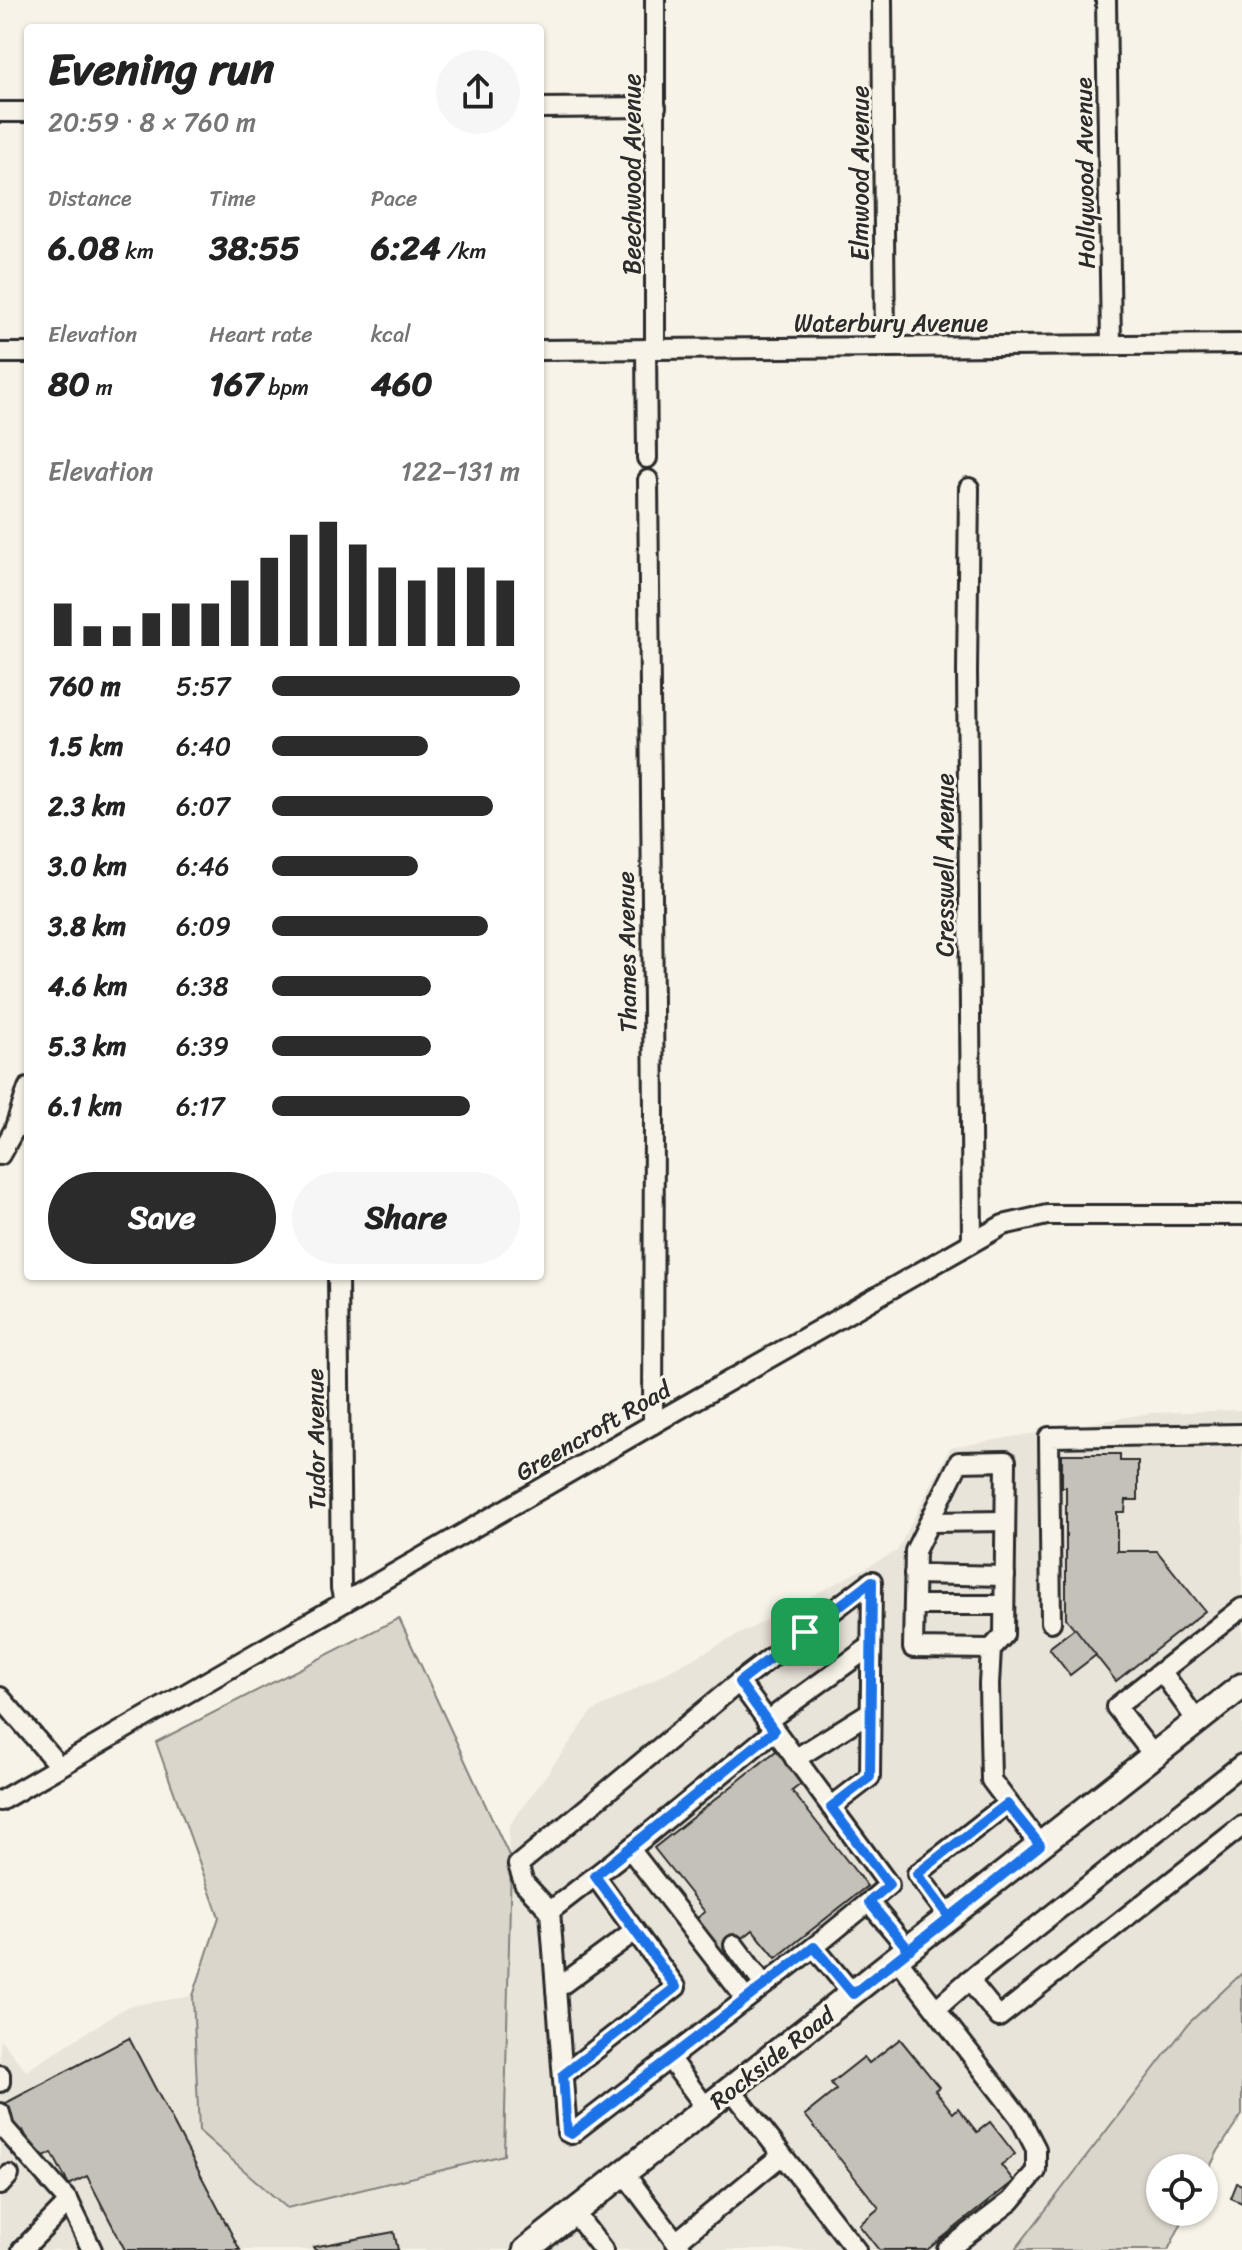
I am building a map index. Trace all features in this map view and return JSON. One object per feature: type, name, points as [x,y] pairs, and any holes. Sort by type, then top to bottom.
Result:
[{"type":"main road","name":"Rockside Road","points":[[526,2250],[1242,1686]]},
{"type":"street","name":"Beechwood Avenue","points":[[647,458],[656,107],[655,0]]},
{"type":"street","name":"Elmwood Avenue","points":[[882,0],[885,346]]},
{"type":"street","name":"Hollywood Avenue","points":[[1106,0],[1111,345]]},
{"type":"street","points":[[544,108],[656,107]]},
{"type":"street","points":[[0,112],[24,112]]},
{"type":"street","name":"Waterbury Avenue","points":[[544,350],[1242,344]]},
{"type":"street","points":[[0,353],[24,353]]},
{"type":"street","name":"Thames Avenue","points":[[648,480],[654,1111],[653,1424]]},
{"type":"street","name":"Cresswell Avenue","points":[[969,488],[967,687],[972,1241]]},
{"type":"street","points":[[0,1155],[14,1130],[24,1100]]},
{"type":"street","name":"Greencroft Road","points":[[0,1801],[1003,1225],[1047,1215],[1242,1215]]},
{"type":"street","name":"Tudor Avenue","points":[[338,1280],[341,1588],[344,1602]]},
{"type":"street","points":[[1051,1622],[1049,1437],[1242,1434]]},
{"type":"street","points":[[991,1649],[913,1648],[915,1551],[959,1462],[1006,1461],[1004,1635],[991,1649],[989,1684],[991,1780],[1040,1845]]},
{"type":"street","points":[[930,1522],[1005,1521]]},
{"type":"street","points":[[914,1574],[1005,1576]]},
{"type":"street","points":[[739,1682],[795,1759],[889,1885],[814,1947],[571,2134],[567,2132],[550,1911],[524,1883],[518,1865],[739,1682],[872,1581],[870,1777],[831,1807]]},
{"type":"street","points":[[914,1605],[1004,1605]]},
{"type":"street","points":[[1154,1756],[1116,1707],[1242,1608]]},
{"type":"street","points":[[550,1911],[630,1849],[771,1726],[871,1646]]},
{"type":"street","points":[[1162,1672],[1197,1721]]},
{"type":"street","points":[[0,1697],[59,1766]]},
{"type":"street","points":[[795,1759],[870,1712]]},
{"type":"street","points":[[936,2009],[1242,1764]]},
{"type":"street","points":[[950,1918],[917,1874],[1007,1804]]},
{"type":"street","points":[[969,1980],[999,2017],[1242,1826]]},
{"type":"street","points":[[630,1849],[746,1999]]},
{"type":"street","points":[[563,2075],[676,1987],[595,1876]]},
{"type":"street","points":[[869,1902],[936,2009],[1020,2118],[1036,2149],[1036,2171],[1011,2201],[947,2250]]},
{"type":"street","points":[[556,1989],[635,1931]]},
{"type":"street","points":[[734,1945],[764,1985]]},
{"type":"street","points":[[814,1947],[853,1994]]},
{"type":"street","points":[[669,2058],[707,2109]]},
{"type":"street","points":[[0,2075],[0,2082]]},
{"type":"street","points":[[731,2089],[856,2250]]},
{"type":"street","points":[[0,2113],[4,2128],[69,2202],[92,2250]]},
{"type":"street","points":[[624,2173],[679,2246],[782,2155]]},
{"type":"street","points":[[22,2250],[69,2202]]},
{"type":"street","points":[[574,2212],[603,2250]]},
{"type":"shaded area","points":[[1242,1410],[1242,1973],[1189,2023],[1015,2250],[0,2250],[0,2039],[26,2071],[128,2006],[193,1996],[199,2131],[504,2155],[509,1826],[592,1712],[897,1551],[950,1448],[1150,1413]]},
{"type":"shaded area","points":[[399,1618],[511,1860],[504,2155],[287,2208],[199,2131],[193,1996],[219,1917],[156,1742]]},
{"type":"shaded area","points":[[1242,1973],[1242,2115],[1216,2154],[1146,2154],[1146,2226],[1180,2226],[1168,2250],[1015,2250],[1189,2023]]},
{"type":"building","points":[[1062,1454],[1120,1454],[1120,1461],[1138,1461],[1138,1500],[1126,1500],[1125,1512],[1117,1512],[1117,1551],[1157,1551],[1205,1611],[1116,1681],[1066,1618],[1066,1487],[1062,1487]]},
{"type":"building","points":[[1075,1628],[1096,1655],[1070,1675],[1049,1648]]},
{"type":"building","points":[[781,1747],[807,1779],[792,1791],[867,1886],[776,1958],[753,1930],[723,1954],[696,1919],[705,1912],[654,1848]]},
{"type":"building","points":[[129,2038],[240,2250],[125,2250],[87,2176],[69,2185],[52,2153],[38,2160],[23,2130],[17,2133],[2,2105]]},
{"type":"building","points":[[900,2039],[939,2087],[935,2090],[953,2113],[958,2108],[977,2132],[990,2122],[1015,2154],[1001,2165],[1014,2181],[927,2250],[879,2250],[859,2225],[879,2208],[805,2115],[836,2090],[831,2083],[864,2057],[869,2063]]},
{"type":"building","points":[[1237,2183],[1242,2185],[1242,2203],[1231,2198]]},
{"type":"building","points":[[394,2232],[398,2250],[315,2250],[313,2247]]},
{"type":"route","points":[[805,1632],[739,1682],[774,1731],[595,1876],[676,1987],[563,2075],[567,2132],[571,2134],[814,1947],[853,1994],[950,1918],[1040,1845],[1007,1804],[917,1874],[950,1918],[909,1950],[869,1902],[889,1885],[831,1807],[870,1777],[872,1581],[805,1632]]}]
